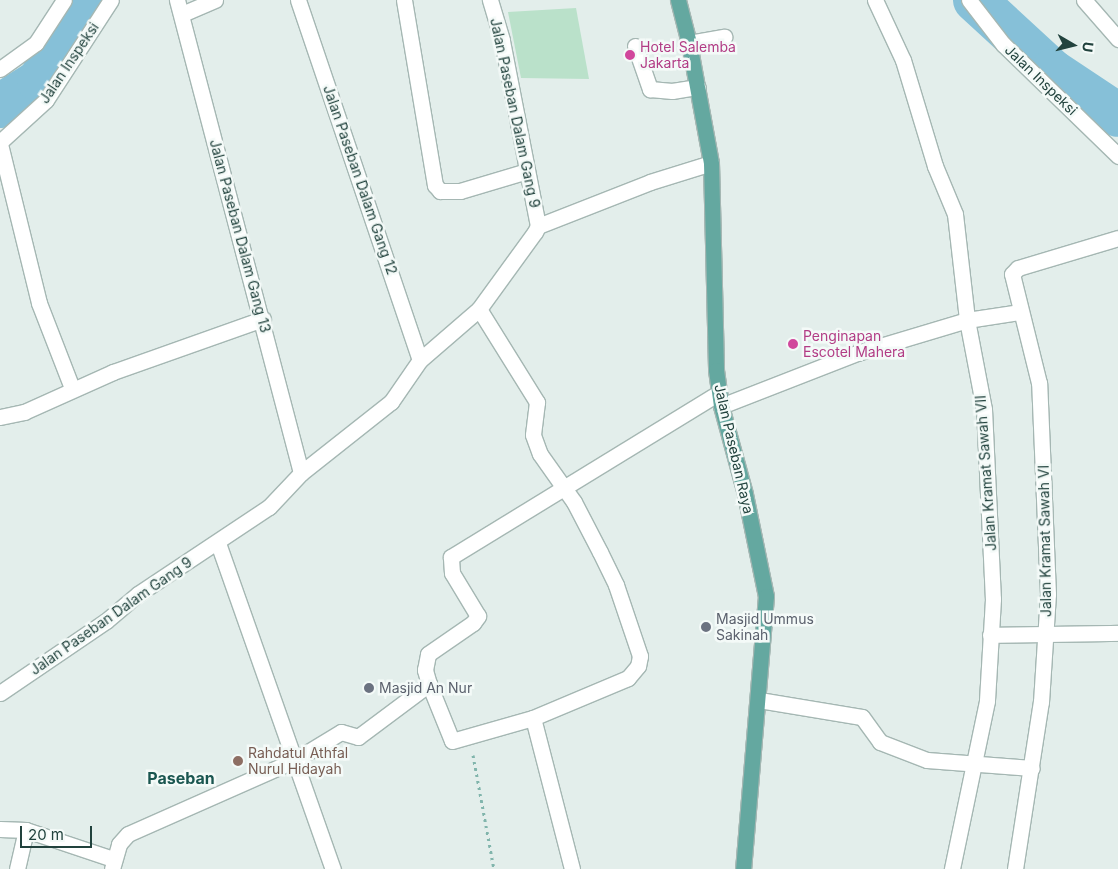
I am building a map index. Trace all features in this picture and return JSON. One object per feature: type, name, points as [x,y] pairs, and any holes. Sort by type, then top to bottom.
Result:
[{"type":"main road","name":"Jalan Paseban Raya","points":[[678,0],[698,87],[711,162],[716,370],[720,399],[745,494],[766,596],[760,700],[743,869]]},
{"type":"street","points":[[0,69],[36,42],[64,0]]},
{"type":"street","name":"Jalan Inspeksi","points":[[0,143],[46,100],[111,0]]},
{"type":"street","points":[[180,7],[216,0]]},
{"type":"street","name":"Jalan Paseban Dalam Gang 12","points":[[298,0],[420,360]]},
{"type":"street","points":[[404,0],[435,185],[440,190],[460,191],[527,172]]},
{"type":"street","name":"Jalan Paseban Dalam Gang 9","points":[[490,0],[502,40],[538,226]]},
{"type":"street","name":"Jalan Kramat Sawah VII","points":[[875,0],[902,60],[936,166],[956,214],[966,320],[984,409],[993,599],[987,701],[952,869]]},
{"type":"street","name":"Jalan Inspeksi","points":[[968,0],[1003,44],[1118,156]]},
{"type":"street","points":[[1084,0],[1118,39]]},
{"type":"street","name":"Jalan Paseban Dalam Gang 13","points":[[180,7],[263,319],[301,473]]},
{"type":"street","points":[[689,43],[724,37]]},
{"type":"street","points":[[634,46],[650,89],[672,91],[698,87]]},
{"type":"street","points":[[0,143],[39,303],[72,388]]},
{"type":"street","name":"Jalan Paseban Dalam Gang 9","points":[[0,692],[106,621],[138,594],[218,543],[269,507],[301,473],[391,402],[420,360],[479,309],[538,226],[650,182],[711,162]]},
{"type":"street","name":"Jalan Kramat Sawah VI","points":[[1015,869],[1041,702],[1048,594],[1039,383],[1012,274],[1018,268],[1118,238]]},
{"type":"street","points":[[479,309],[537,402],[533,435],[540,454],[563,486],[616,585],[640,661],[628,678],[533,718],[456,741],[449,739],[429,684],[425,662],[428,654],[473,623],[478,616],[452,573],[451,557],[563,486],[720,399],[857,353],[966,320],[1020,312]]},
{"type":"street","points":[[0,417],[24,412],[72,388],[263,319]]},
{"type":"street","points":[[218,543],[333,869]]},
{"type":"street","points":[[990,635],[1045,636],[1118,633]]},
{"type":"street","points":[[0,829],[26,830],[113,864],[124,839],[142,826],[295,760],[341,732],[360,736],[429,684]]},
{"type":"street","points":[[760,700],[862,717],[880,742],[926,760],[1032,768]]},
{"type":"street","points":[[533,718],[572,869]]},
{"type":"street","points":[[17,869],[26,830]]},
{"type":"path","points":[[470,737],[494,869]]},
{"type":"green space","points":[[576,8],[589,79],[521,78],[508,12]]},
{"type":"waterway","points":[[0,106],[39,81],[90,0]]},
{"type":"waterway","points":[[975,0],[1052,71],[1118,115]]},
{"type":"place","name":"Hotel Salemba Jakarta","points":[[630,55]]},
{"type":"place","name":"Penginapan Escotel Mahera","points":[[793,344]]},
{"type":"place","name":"Masjid Ummus Sakinah","points":[[706,627]]},
{"type":"place","name":"Masjid An Nur","points":[[369,688]]},
{"type":"place","name":"Rahdatul Athfal Nurul Hidayah","points":[[238,761]]},
{"type":"district","name":"Paseban","points":[[181,778]]}]
